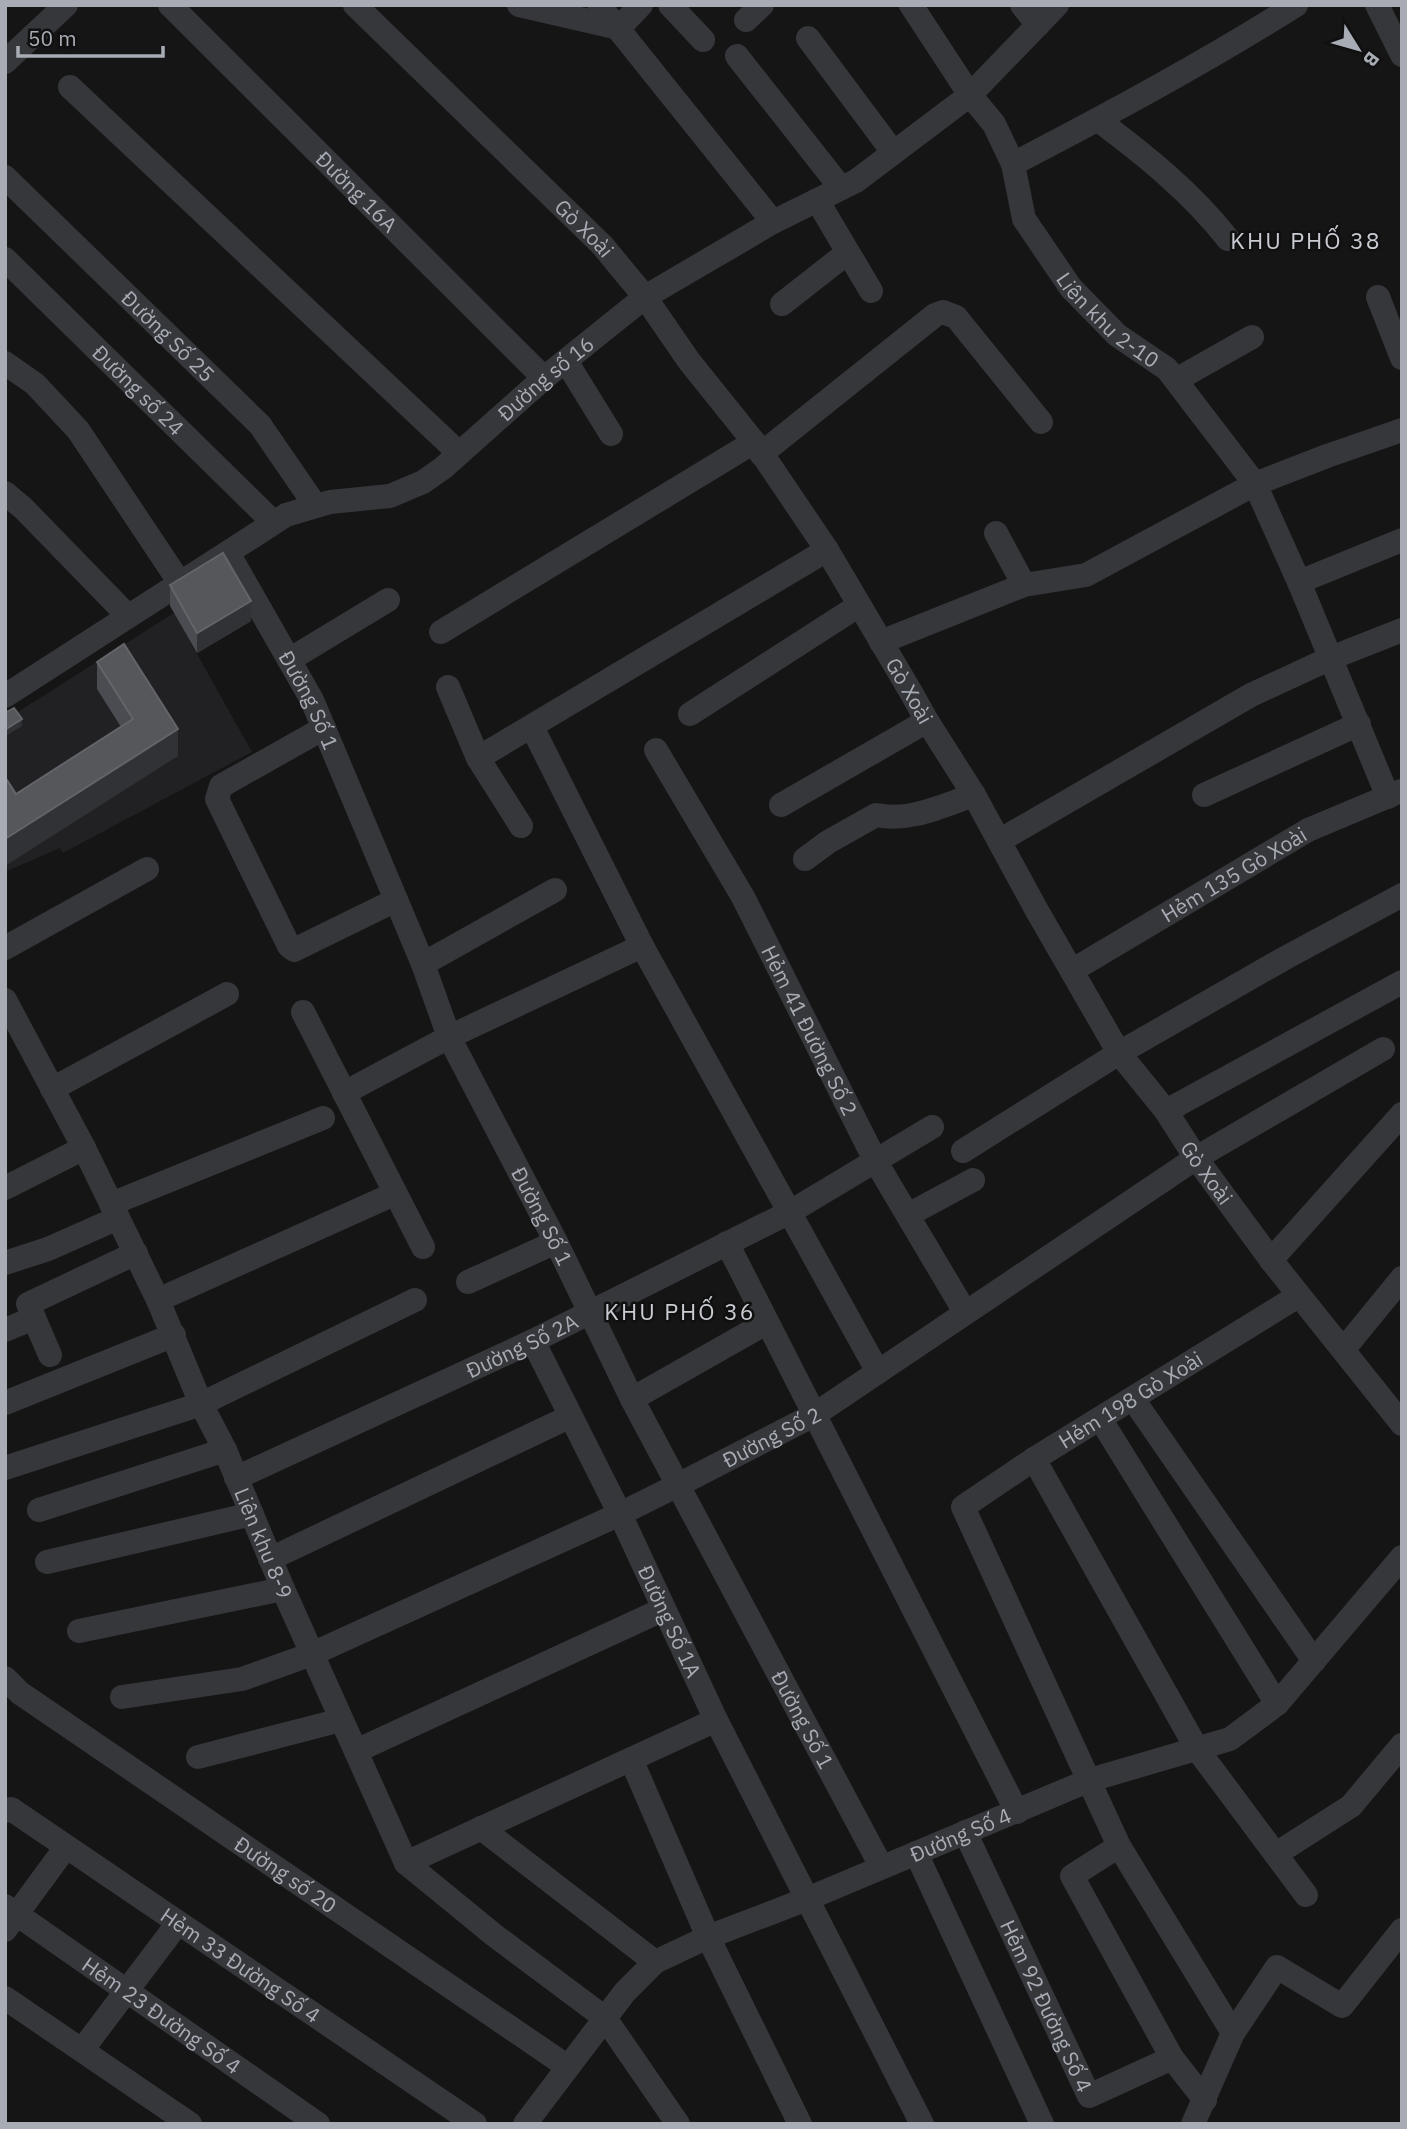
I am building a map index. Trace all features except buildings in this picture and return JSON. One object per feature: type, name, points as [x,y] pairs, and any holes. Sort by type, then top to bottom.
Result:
[{"type":"street","points":[[5,62],[65,5]]},
{"type":"street","name":"Đường 16A","points":[[170,5],[544,378]]},
{"type":"street","name":"Gò Xoài","points":[[355,5],[576,218],[645,297],[689,361],[758,448],[827,550],[926,721],[974,795],[1119,1053],[1166,1111],[1196,1158],[1298,1296],[1398,1410]]},
{"type":"street","points":[[519,5],[619,28]]},
{"type":"street","points":[[599,5],[773,222]]},
{"type":"street","points":[[619,28],[640,5]]},
{"type":"street","points":[[670,5],[703,40]]},
{"type":"street","name":"Liên khu 2-10","points":[[911,5],[970,95],[994,124],[1013,163],[1024,219],[1071,288],[1117,335],[1167,369],[1255,485],[1359,724],[1395,794]]},
{"type":"street","points":[[1023,5],[1038,25]]},
{"type":"street","name":"Đường số 16","points":[[6,693],[273,522],[315,505],[375,499],[424,482],[544,378],[645,297],[773,222],[856,181],[970,95],[1057,5]]},
{"type":"street","points":[[1013,163],[1098,120],[1252,33],[1296,5]]},
{"type":"street","points":[[1377,5],[1402,55]]},
{"type":"street","points":[[808,38],[893,152]]},
{"type":"street","points":[[737,56],[841,188]]},
{"type":"street","points":[[71,87],[459,453]]},
{"type":"street","points":[[1098,120],[1167,175],[1208,213],[1227,239]]},
{"type":"street","name":"Đường Số 25","points":[[5,177],[260,425],[315,505]]},
{"type":"street","points":[[817,200],[871,291]]},
{"type":"street","points":[[782,304],[847,253]]},
{"type":"street","name":"Đường số 24","points":[[5,260],[273,522]]},
{"type":"street","points":[[1378,298],[1402,358]]},
{"type":"street","points":[[441,632],[758,448],[943,312],[957,317],[1041,422]]},
{"type":"street","points":[[1176,380],[1252,338]]},
{"type":"street","points":[[566,361],[611,434]]},
{"type":"street","points":[[5,363],[35,384],[78,430],[180,583]]},
{"type":"street","points":[[881,642],[1024,585],[1086,575],[1255,485],[1402,430]]},
{"type":"street","points":[[5,494],[23,508],[128,616]]},
{"type":"street","points":[[996,533],[1024,585]]},
{"type":"street","points":[[1299,582],[1402,540]]},
{"type":"street","points":[[478,758],[827,550]]},
{"type":"street","name":"Đường Số 1","points":[[228,553],[312,700],[397,900],[449,1037],[556,1242],[632,1399],[881,1866]]},
{"type":"street","points":[[289,660],[388,600]]},
{"type":"street","points":[[690,714],[858,606]]},
{"type":"street","points":[[999,842],[1251,695],[1331,658],[1402,630]]},
{"type":"street","points":[[448,687],[478,758],[521,826]]},
{"type":"street","points":[[781,805],[926,721]]},
{"type":"street","points":[[1205,795],[1359,724]]},
{"type":"street","points":[[532,727],[642,946],[878,1372]]},
{"type":"street","points":[[324,728],[221,786],[217,799],[289,946],[294,950],[397,900]]},
{"type":"street","name":"Hẻm 41 Đường Số 2","points":[[656,750],[743,897],[876,1162],[965,1312]]},
{"type":"street","name":"Hẻm 135 Gò Xoài","points":[[1073,970],[1308,830],[1395,794]]},
{"type":"street","points":[[805,859],[828,842],[876,816],[894,819],[916,815],[974,795]]},
{"type":"street","points":[[5,948],[147,869]]},
{"type":"street","points":[[423,964],[555,890]]},
{"type":"street","points":[[963,1151],[1119,1053],[1402,895]]},
{"type":"street","points":[[344,1093],[449,1037],[642,946]]},
{"type":"street","points":[[1166,1111],[1402,982]]},
{"type":"street","points":[[52,1089],[227,994]]},
{"type":"street","name":"Liên khu 8-9","points":[[7,1008],[84,1149],[158,1300],[201,1404],[225,1450],[283,1589],[406,1863],[494,1935],[605,2018],[678,2124]]},
{"type":"street","points":[[303,1012],[423,1248]]},
{"type":"street","name":"Đường Số 2","points":[[122,1697],[242,1679],[312,1654],[678,1485],[814,1415],[1196,1158],[1383,1049]]},
{"type":"street","points":[[1271,1260],[1402,1114]]},
{"type":"street","points":[[5,1263],[48,1249],[115,1211],[323,1118]]},
{"type":"street","name":"Đường Số 2A","points":[[236,1478],[533,1341],[790,1212],[932,1127]]},
{"type":"street","points":[[5,1188],[84,1149]]},
{"type":"street","points":[[908,1215],[973,1180]]},
{"type":"street","points":[[158,1300],[394,1194]]},
{"type":"street","points":[[468,1282],[556,1242]]},
{"type":"street","points":[[727,1243],[1017,1812]]},
{"type":"street","points":[[50,1355],[28,1304],[136,1253]]},
{"type":"street","points":[[1343,1349],[1402,1278]]},
{"type":"street","name":"Hẻm 198 Gò Xoài","points":[[1090,1780],[963,1507],[1298,1296]]},
{"type":"street","points":[[5,1468],[201,1404],[415,1300]]},
{"type":"street","points":[[5,1330],[34,1318]]},
{"type":"street","points":[[632,1399],[766,1323]]},
{"type":"street","points":[[5,1403],[174,1335]]},
{"type":"street","name":"Đường Số 1A","points":[[533,1341],[620,1514],[716,1720],[922,2124]]},
{"type":"street","points":[[1133,1399],[1314,1661]]},
{"type":"street","points":[[270,1559],[569,1417]]},
{"type":"street","points":[[1101,1420],[1277,1704]]},
{"type":"street","points":[[38,1510],[225,1450]]},
{"type":"street","points":[[1034,1460],[1197,1749],[1306,1895]]},
{"type":"street","points":[[47,1562],[252,1514]]},
{"type":"street","name":"Đường Số 4","points":[[525,2124],[625,1992],[655,1962],[708,1937],[807,1899],[1090,1780],[1230,1739],[1277,1704],[1402,1557]]},
{"type":"street","points":[[79,1631],[283,1589]]},
{"type":"street","points":[[356,1751],[664,1609]]},
{"type":"street","name":"Đường số 20","points":[[5,1678],[20,1693],[568,2067]]},
{"type":"street","points":[[198,1757],[341,1720]]},
{"type":"street","points":[[406,1863],[716,1720]]},
{"type":"street","points":[[1276,1854],[1351,1806],[1402,1745]]},
{"type":"street","points":[[631,1759],[708,1937],[800,2124]]},
{"type":"street","points":[[1090,1780],[1119,1846],[1233,2033]]},
{"type":"street","name":"Hẻm 33 Đường Số 4","points":[[5,1811],[11,1810],[475,2124]]},
{"type":"street","points":[[481,1828],[655,1962]]},
{"type":"street","name":"Hẻm 92 Đường Số 4","points":[[965,1832],[1089,2096],[1172,2058]]},
{"type":"street","points":[[1119,1846],[1072,1876],[1172,2058],[1205,2100]]},
{"type":"street","points":[[9,1917],[66,1847]]},
{"type":"street","points":[[916,1853],[1042,2124]]},
{"type":"street","name":"Hẻm 23 Đường Số 4","points":[[9,1917],[128,1991],[318,2124]]},
{"type":"street","points":[[82,2050],[178,1923]]},
{"type":"street","points":[[1193,2124],[1233,2033],[1277,1967],[1342,2006],[1402,1930]]},
{"type":"street","points":[[5,1998],[190,2124]]},
{"type":"shaded area","points":[[174,613],[252,752],[63,853],[60,848],[5,872],[5,720]]},
{"type":"district","name":"KHU PHỐ 38","points":[[1306,240]]},
{"type":"district","name":"KHU PHỐ 36","points":[[680,1311]]}]
